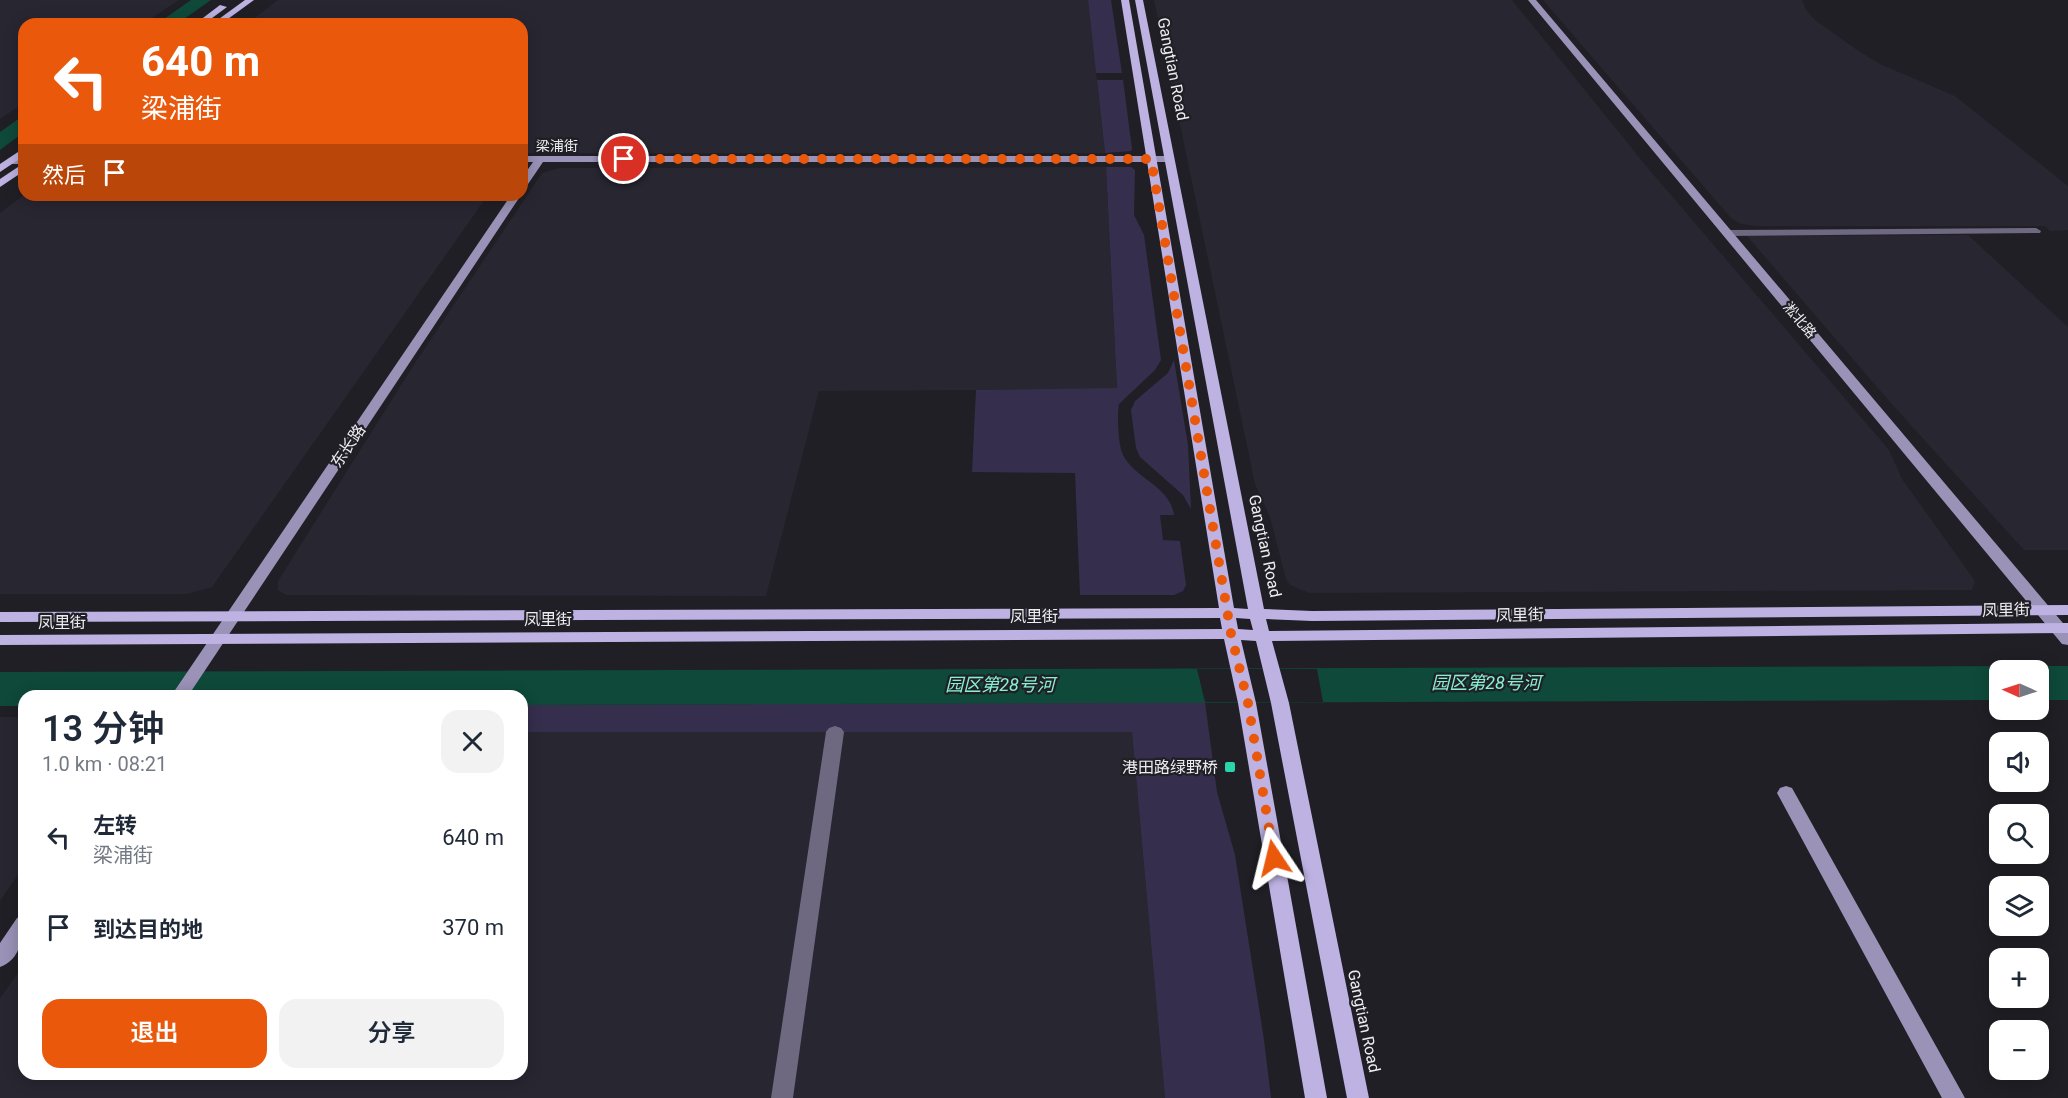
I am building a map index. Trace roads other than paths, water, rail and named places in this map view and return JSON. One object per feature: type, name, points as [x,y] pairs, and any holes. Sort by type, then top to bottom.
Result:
[{"type":"main road","points":[[208,18],[233,0]]},
{"type":"main road","points":[[224,18],[250,0]]},
{"type":"main road","points":[[1125,0],[1231,634],[1248,703],[1316,1098]]},
{"type":"main road","name":"Gangtian Road","points":[[1138,0],[1191,284],[1257,614],[1280,703],[1358,1098]]},
{"type":"main road","points":[[0,169],[18,156]]},
{"type":"main road","points":[[0,184],[18,170]]},
{"type":"main road","name":"凤里街","points":[[0,616],[1228,613],[1336,616],[2068,609]]},
{"type":"main road","name":"凤里街","points":[[0,640],[2065,632]]},
{"type":"street","name":"淞北路","points":[[1532,0],[2043,609],[2065,632]]},
{"type":"street","name":"梁浦街","points":[[528,159],[1169,159]]},
{"type":"street","points":[[528,176],[540,159]]},
{"type":"street","points":[[11,161],[18,161]]},
{"type":"street","name":"东长路","points":[[183,690],[512,201]]},
{"type":"street","points":[[1728,233],[2037,231]]},
{"type":"street","points":[[782,1098],[834,732]]},
{"type":"street","points":[[1786,793],[1954,1098]]},
{"type":"street","points":[[0,959],[18,933]]},
{"type":"water","points":[[191,0],[211,0],[186,18],[166,18]]},
{"type":"water","points":[[18,119],[18,136],[0,150],[0,132]]},
{"type":"water","name":"园区第28号河","points":[[1989,666],[1989,700],[528,705],[528,690],[18,690],[18,706],[0,706],[0,672]]},
{"type":"water","points":[[2049,666],[2068,666],[2068,700],[2049,700]]},
{"type":"place","name":"港田路绿野桥","points":[[1230,767]]}]
